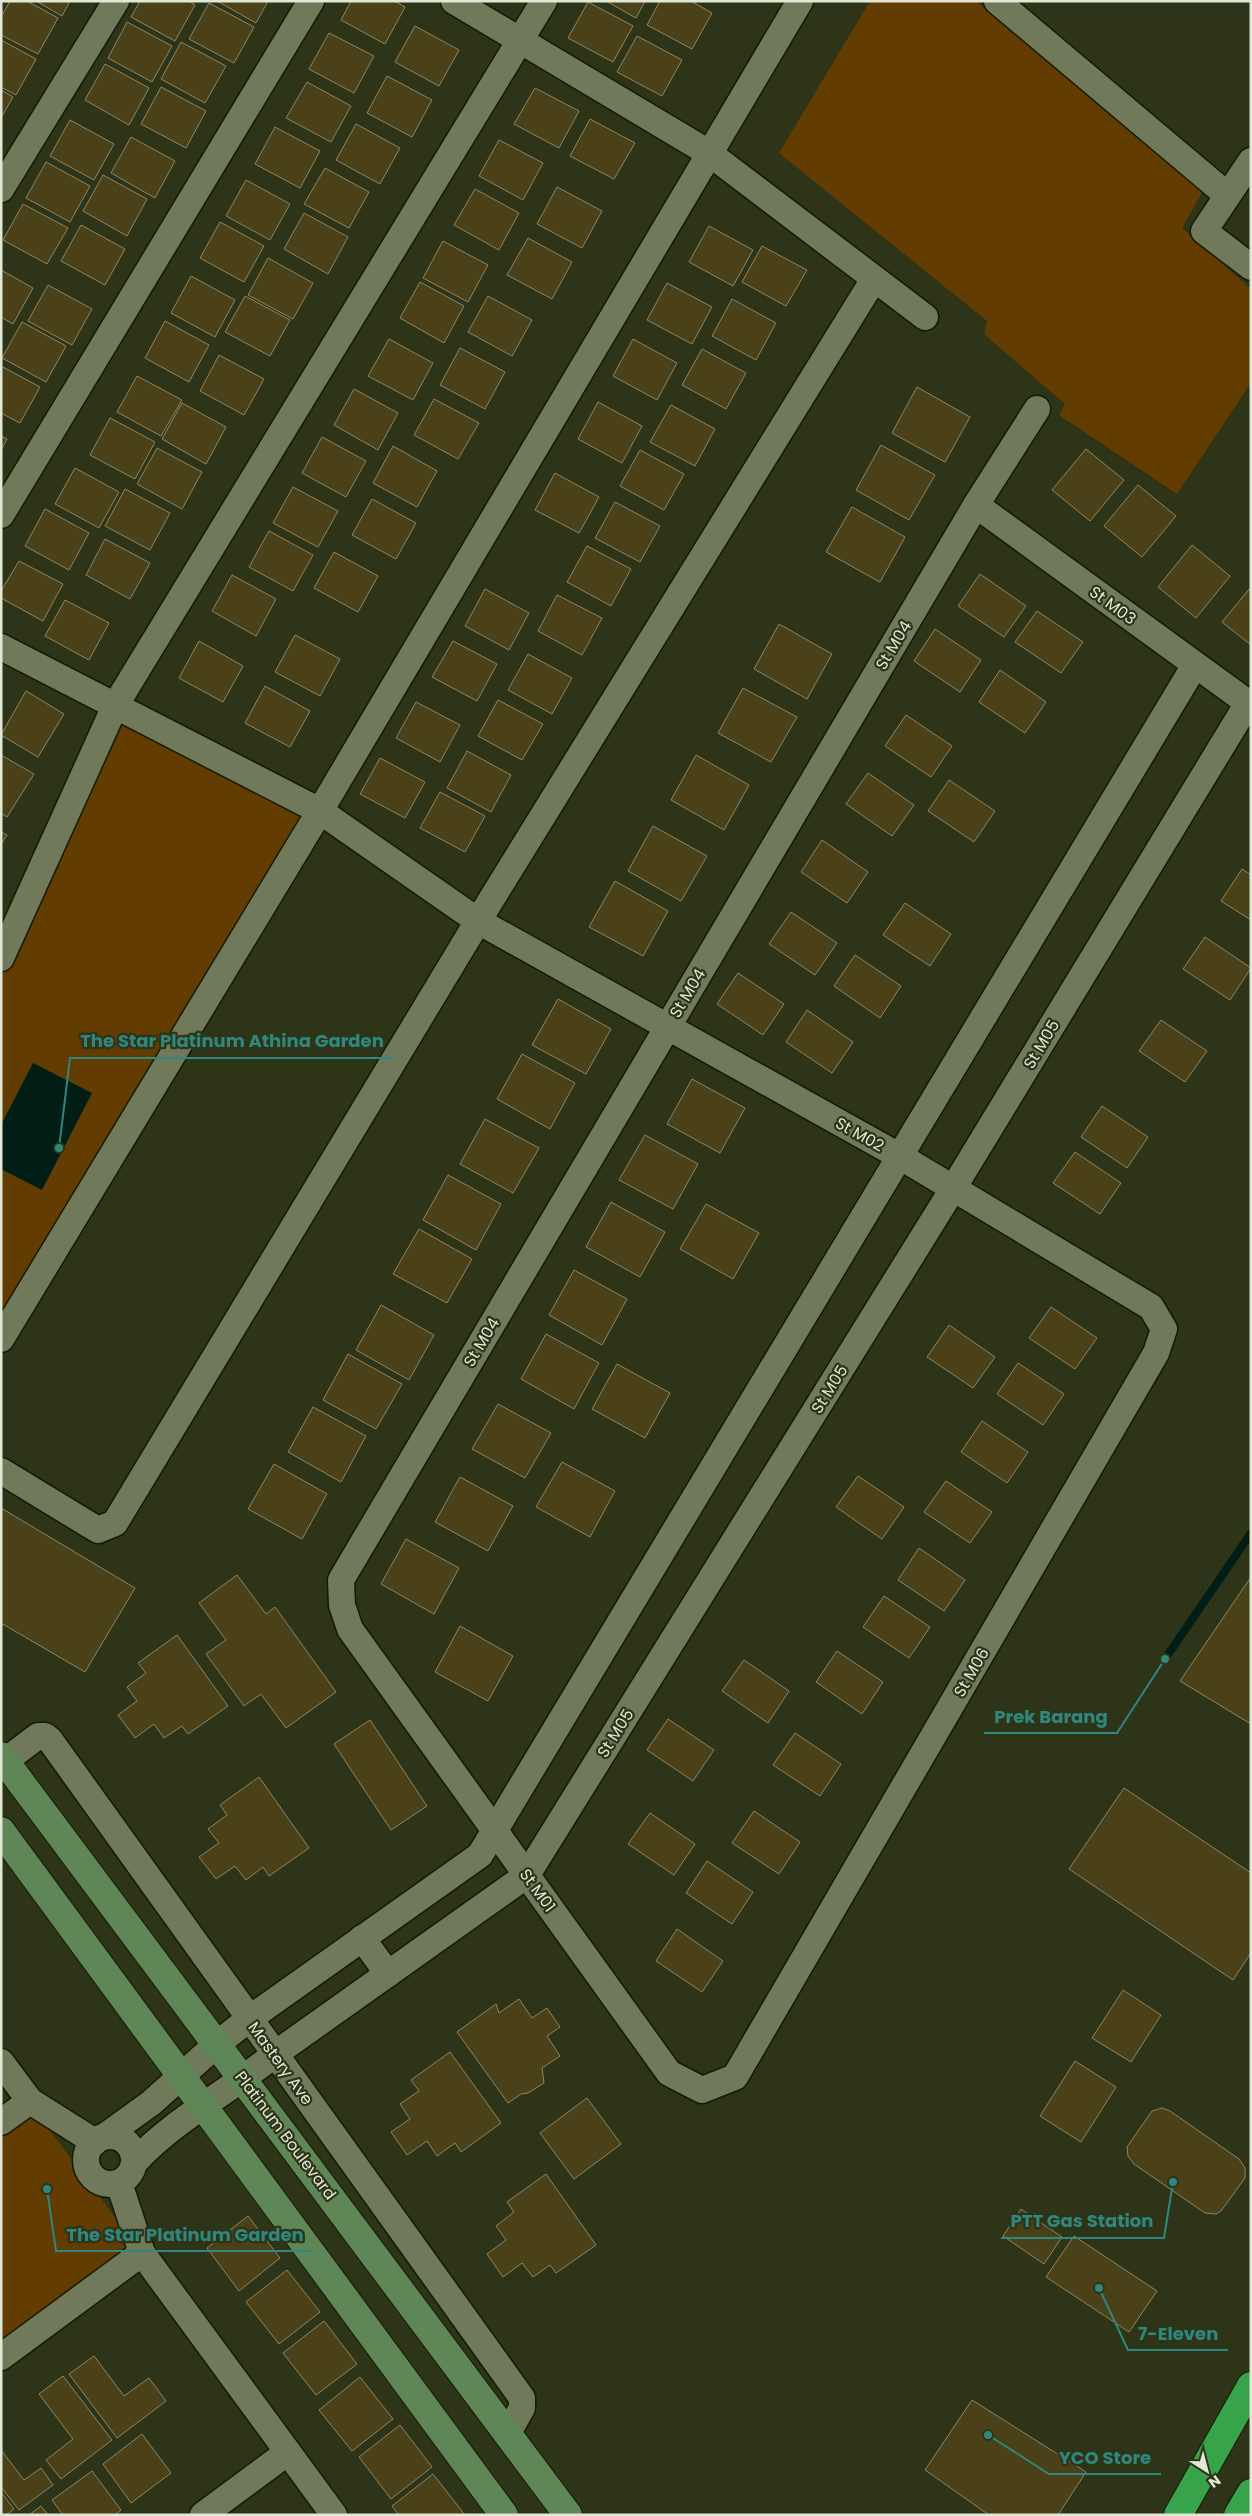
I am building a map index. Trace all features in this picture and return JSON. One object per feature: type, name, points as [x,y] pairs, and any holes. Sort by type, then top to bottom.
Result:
[{"type":"highway","points":[[1178,2515],[1251,2386]]},
{"type":"highway","points":[[1238,2515],[1251,2493]]},
{"type":"street","points":[[1,189],[116,1]]},
{"type":"street","points":[[1,515],[311,1]]},
{"type":"street","points":[[454,1],[709,153],[924,317]]},
{"type":"street","points":[[1,958],[115,706],[544,1]]},
{"type":"street","points":[[1,1339],[320,811],[800,1]]},
{"type":"street","points":[[997,1],[1227,195]]},
{"type":"street","points":[[1251,161],[1204,232],[1251,267]]},
{"type":"street","points":[[1,1471],[98,1530],[114,1524],[478,920],[874,278]]},
{"type":"street","name":"St M04","points":[[341,1580],[976,505],[1037,409]]},
{"type":"street","name":"St M03","points":[[976,505],[1249,704]]},
{"type":"street","name":"St M02","points":[[1,647],[320,811],[478,920],[954,1187],[1151,1307],[1164,1329]]},
{"type":"street","points":[[1,2062],[30,2102],[100,2139],[122,2140],[134,2154],[126,2173],[110,2185],[101,2183],[88,2169],[86,2159],[89,2150],[100,2139],[151,2104],[217,2044],[249,2019],[480,1854],[901,1157],[1195,665]]},
{"type":"street","name":"St M05","points":[[126,2173],[154,2140],[244,2079],[275,2054],[527,1875],[954,1187],[1249,704]]},
{"type":"street","name":"St M06","points":[[772,2012],[1156,1353],[1164,1329]]},
{"type":"street","name":"St M01","points":[[341,1580],[342,1605],[350,1629],[669,2073],[702,2090],[735,2077],[772,2012]]},
{"type":"street","name":"Mastery Ave","points":[[3,1758],[38,1736],[45,1736],[50,1740],[522,2398],[522,2408],[508,2432]]},
{"type":"street","name":"Platinum Boulevard","points":[[3,1758],[508,2432],[568,2515]]},
{"type":"street","points":[[1,1831],[504,2515]]},
{"type":"street","points":[[362,1938],[388,1974]]},
{"type":"street","points":[[1,2122],[30,2102]]},
{"type":"street","points":[[126,2173],[142,2253],[334,2515]]},
{"type":"street","points":[[1,2357],[142,2253]]},
{"type":"street","points":[[203,2515],[288,2452]]},
{"type":"shaded area","points":[[870,1],[976,1],[1204,189],[1182,228],[1251,289],[1251,383],[1177,494],[1059,415],[1065,404],[984,334],[987,321],[779,153]]},
{"type":"shaded area","points":[[115,706],[320,811],[1,1339],[1,958]]},
{"type":"shaded area","points":[[30,2104],[142,2253],[1,2357],[1,2124]]},
{"type":"water","points":[[33,1063],[92,1093],[42,1190],[1,1169],[1,1125]]},
{"type":"building","points":[[10,1],[27,1],[58,18],[38,54],[1,35],[1,17]]},
{"type":"building","points":[[36,1],[70,1],[62,16]]},
{"type":"building","points":[[140,1],[189,1],[195,5],[175,41],[131,17]]},
{"type":"building","points":[[217,1],[268,1],[256,23]]},
{"type":"building","points":[[351,1],[394,1],[405,7],[385,44],[341,20]]},
{"type":"building","points":[[606,1],[645,1],[636,18]]},
{"type":"building","points":[[660,1],[691,1],[712,13],[692,49],[647,25]]},
{"type":"building","points":[[588,2],[633,26],[613,62],[568,38]]},
{"type":"building","points":[[209,3],[254,27],[234,63],[189,39]]},
{"type":"building","points":[[127,22],[172,46],[152,82],[108,58]]},
{"type":"building","points":[[415,26],[459,50],[439,86],[395,62]]},
{"type":"building","points":[[329,33],[374,56],[354,93],[309,69]]},
{"type":"building","points":[[637,36],[682,60],[662,96],[617,72]]},
{"type":"building","points":[[1,40],[36,59],[16,95],[1,87]]},
{"type":"building","points":[[181,42],[226,66],[205,103],[161,79]]},
{"type":"building","points":[[105,64],[149,88],[129,125],[85,100]]},
{"type":"building","points":[[387,76],[432,100],[412,137],[367,113]]},
{"type":"building","points":[[307,82],[351,106],[331,142],[286,118]]},
{"type":"building","points":[[161,87],[206,111],[186,148],[141,124]]},
{"type":"building","points":[[535,88],[579,111],[559,148],[514,124]]},
{"type":"building","points":[[1,90],[13,97],[1,118]]},
{"type":"building","points":[[590,119],[635,143],[614,179],[570,156]]},
{"type":"building","points":[[70,120],[114,144],[94,180],[50,156]]},
{"type":"building","points":[[356,124],[400,148],[380,184],[336,160]]},
{"type":"building","points":[[275,127],[320,151],[300,188],[255,164]]},
{"type":"building","points":[[131,137],[175,161],[155,198],[111,173]]},
{"type":"building","points":[[499,140],[543,163],[523,200],[479,176]]},
{"type":"building","points":[[46,162],[90,186],[70,222],[26,198]]},
{"type":"building","points":[[325,168],[369,192],[349,228],[304,204]]},
{"type":"building","points":[[103,175],[147,199],[127,236],[83,211]]},
{"type":"building","points":[[246,180],[290,204],[270,240],[226,216]]},
{"type":"building","points":[[557,187],[602,211],[582,248],[537,224]]},
{"type":"building","points":[[475,189],[519,213],[499,250],[454,225]]},
{"type":"building","points":[[23,204],[68,228],[47,264],[3,240]]},
{"type":"building","points":[[304,213],[348,237],[328,274],[284,249]]},
{"type":"building","points":[[220,222],[264,246],[244,282],[200,258]]},
{"type":"building","points":[[81,225],[125,249],[105,285],[61,261]]},
{"type":"building","points":[[709,226],[753,250],[733,286],[689,262]]},
{"type":"building","points":[[528,238],[572,262],[552,299],[507,275]]},
{"type":"building","points":[[443,241],[488,265],[468,302],[423,278]]},
{"type":"building","points":[[762,246],[807,270],[786,306],[742,282]]},
{"type":"building","points":[[268,258],[313,283],[293,319],[248,295]]},
{"type":"building","points":[[1,270],[33,288],[13,324],[1,317]]},
{"type":"building","points":[[191,276],[235,300],[215,337],[171,313]]},
{"type":"building","points":[[420,282],[464,306],[444,343],[400,318]]},
{"type":"building","points":[[667,283],[712,307],[692,344],[647,320]]},
{"type":"building","points":[[48,285],[92,309],[72,345],[28,321]]},
{"type":"building","points":[[245,296],[290,320],[270,356],[225,332]]},
{"type":"building","points":[[488,296],[532,320],[512,356],[468,332]]},
{"type":"building","points":[[732,299],[776,323],[756,360],[712,336]]},
{"type":"building","points":[[165,321],[209,345],[189,382],[145,358]]},
{"type":"building","points":[[22,322],[66,346],[46,382],[2,358]]},
{"type":"building","points":[[389,339],[433,363],[413,400],[368,376]]},
{"type":"building","points":[[633,339],[677,363],[657,400],[613,376]]},
{"type":"building","points":[[460,348],[505,372],[485,409],[440,385]]},
{"type":"building","points":[[702,349],[746,373],[726,409],[682,385]]},
{"type":"building","points":[[219,355],[264,379],[244,415],[200,391]]},
{"type":"building","points":[[1,366],[40,387],[20,423],[1,413]]},
{"type":"building","points":[[137,376],[182,400],[161,436],[117,412]]},
{"type":"building","points":[[917,387],[970,417],[945,462],[892,433]]},
{"type":"building","points":[[354,389],[398,413],[378,450],[334,425]]},
{"type":"building","points":[[434,399],[479,423],[458,459],[414,435]]},
{"type":"building","points":[[598,402],[642,426],[622,463],[578,439]]},
{"type":"building","points":[[182,403],[226,427],[206,464],[162,439]]},
{"type":"building","points":[[671,405],[715,429],[695,466],[650,442]]},
{"type":"building","points":[[110,418],[155,442],[135,479],[90,455]]},
{"type":"building","points":[[1,436],[7,439],[1,450]]},
{"type":"building","points":[[322,437],[366,461],[346,497],[302,473]]},
{"type":"building","points":[[881,445],[935,475],[909,520],[856,490]]},
{"type":"building","points":[[393,446],[437,471],[417,507],[373,483]]},
{"type":"building","points":[[157,448],[202,472],[182,509],[137,484]]},
{"type":"building","points":[[1086,449],[1124,480],[1090,521],[1052,490]]},
{"type":"building","points":[[640,450],[684,474],[664,510],[620,486]]},
{"type":"building","points":[[75,468],[119,492],[99,528],[55,504]]},
{"type":"building","points":[[555,473],[599,497],[579,533],[535,510]]},
{"type":"building","points":[[1138,485],[1176,516],[1142,557],[1104,526]]},
{"type":"building","points":[[293,487],[338,511],[318,547],[273,523]]},
{"type":"building","points":[[125,489],[170,513],[150,550],[105,526]]},
{"type":"building","points":[[372,499],[416,523],[396,559],[352,535]]},
{"type":"building","points":[[615,502],[660,526],[640,562],[595,538]]},
{"type":"building","points":[[852,507],[905,537],[880,582],[826,552]]},
{"type":"building","points":[[45,509],[89,533],[69,570],[25,546]]},
{"type":"building","points":[[269,531],[313,555],[293,591],[249,567]]},
{"type":"building","points":[[105,539],[150,563],[130,599],[86,575]]},
{"type":"building","points":[[1192,545],[1230,576],[1196,618],[1158,587]]},
{"type":"building","points":[[587,546],[631,569],[611,606],[567,582]]},
{"type":"building","points":[[334,552],[378,576],[358,612],[314,588]]},
{"type":"building","points":[[19,561],[63,584],[43,621],[1,598],[1,591]]},
{"type":"building","points":[[980,574],[1026,606],[1004,637],[958,606]]},
{"type":"building","points":[[232,575],[276,599],[256,636],[212,611]]},
{"type":"building","points":[[1251,587],[1251,645],[1222,622]]},
{"type":"building","points":[[485,589],[529,613],[509,650],[465,626]]},
{"type":"building","points":[[557,595],[602,618],[582,655],[538,631]]},
{"type":"building","points":[[65,600],[109,623],[89,660],[45,636]]},
{"type":"building","points":[[1037,611],[1083,642],[1061,673],[1015,642]]},
{"type":"building","points":[[779,624],[832,654],[807,699],[754,669]]},
{"type":"building","points":[[935,629],[981,660],[960,692],[914,661]]},
{"type":"building","points":[[295,635],[340,659],[320,696],[275,672]]},
{"type":"building","points":[[199,641],[243,666],[223,702],[179,678]]},
{"type":"building","points":[[453,641],[497,664],[477,701],[432,677]]},
{"type":"building","points":[[528,654],[572,678],[552,714],[508,690]]},
{"type":"building","points":[[1000,670],[1046,702],[1025,733],[979,702]]},
{"type":"building","points":[[265,686],[310,711],[290,747],[245,723]]},
{"type":"building","points":[[743,688],[797,717],[771,762],[718,733]]},
{"type":"building","points":[[26,691],[64,714],[38,757],[1,735]]},
{"type":"building","points":[[498,700],[543,724],[522,760],[478,736]]},
{"type":"building","points":[[416,702],[460,725],[440,762],[396,738]]},
{"type":"building","points":[[906,715],[952,746],[931,777],[885,746]]},
{"type":"building","points":[[467,751],[511,775],[491,812],[447,788]]},
{"type":"building","points":[[1,755],[34,774],[7,817],[1,813]]},
{"type":"building","points":[[696,755],[749,785],[724,830],[671,800]]},
{"type":"building","points":[[380,758],[425,782],[405,818],[360,794]]},
{"type":"building","points":[[868,773],[914,805],[892,836],[846,804]]},
{"type":"building","points":[[949,780],[995,811],[974,842],[928,811]]},
{"type":"building","points":[[440,792],[485,816],[465,852],[420,828]]},
{"type":"building","points":[[653,826],[707,856],[681,901],[628,871]]},
{"type":"building","points":[[1,832],[7,835],[1,844]]},
{"type":"building","points":[[822,840],[868,872],[847,903],[801,872]]},
{"type":"building","points":[[1242,869],[1251,875],[1251,920],[1221,901]]},
{"type":"building","points":[[615,881],[668,911],[643,956],[589,927]]},
{"type":"building","points":[[905,903],[951,934],[930,966],[883,935]]},
{"type":"building","points":[[791,912],[837,943],[815,975],[769,944]]},
{"type":"building","points":[[1205,937],[1251,968],[1230,1000],[1183,969]]},
{"type":"building","points":[[855,955],[901,986],[880,1018],[834,986]]},
{"type":"building","points":[[738,973],[784,1004],[763,1035],[717,1004]]},
{"type":"building","points":[[558,999],[611,1029],[586,1074],[532,1045]]},
{"type":"building","points":[[807,1010],[853,1042],[832,1073],[786,1042]]},
{"type":"building","points":[[1161,1020],[1207,1051],[1185,1082],[1139,1051]]},
{"type":"building","points":[[522,1054],[575,1083],[550,1129],[497,1099]]},
{"type":"building","points":[[692,1079],[745,1108],[720,1153],[667,1124]]},
{"type":"building","points":[[1102,1106],[1148,1137],[1127,1168],[1081,1137]]},
{"type":"building","points":[[485,1119],[539,1148],[513,1193],[460,1164]]},
{"type":"building","points":[[645,1135],[698,1164],[673,1209],[619,1180]]},
{"type":"building","points":[[1075,1152],[1121,1183],[1100,1214],[1053,1183]]},
{"type":"building","points":[[448,1175],[501,1204],[476,1250],[423,1220]]},
{"type":"building","points":[[611,1202],[665,1232],[640,1277],[586,1247]]},
{"type":"building","points":[[706,1204],[759,1233],[733,1279],[680,1249]]},
{"type":"building","points":[[419,1229],[472,1259],[447,1303],[393,1274]]},
{"type":"building","points":[[574,1270],[627,1299],[602,1345],[549,1315]]},
{"type":"building","points":[[381,1305],[434,1335],[409,1380],[356,1350]]},
{"type":"building","points":[[1051,1307],[1097,1338],[1075,1369],[1029,1338]]},
{"type":"building","points":[[949,1325],[995,1357],[973,1388],[927,1357]]},
{"type":"building","points":[[546,1334],[599,1363],[574,1409],[521,1379]]},
{"type":"building","points":[[348,1354],[402,1384],[376,1429],[323,1400]]},
{"type":"building","points":[[1018,1363],[1064,1394],[1043,1425],[997,1394]]},
{"type":"building","points":[[617,1364],[670,1393],[645,1438],[592,1409]]},
{"type":"building","points":[[498,1404],[551,1433],[525,1478],[472,1449]]},
{"type":"building","points":[[313,1407],[366,1436],[341,1482],[288,1452]]},
{"type":"building","points":[[982,1421],[1028,1452],[1007,1483],[961,1452]]},
{"type":"building","points":[[562,1462],[615,1491],[590,1537],[536,1507]]},
{"type":"building","points":[[274,1464],[327,1494],[302,1539],[248,1509]]},
{"type":"building","points":[[858,1476],[904,1507],[882,1539],[836,1507]]},
{"type":"building","points":[[460,1477],[513,1506],[488,1551],[435,1522]]},
{"type":"building","points":[[946,1481],[992,1512],[970,1543],[924,1512]]},
{"type":"building","points":[[1,1508],[135,1588],[85,1672],[1,1623]]},
{"type":"building","points":[[406,1539],[459,1568],[434,1614],[381,1584]]},
{"type":"building","points":[[919,1548],[965,1580],[944,1611],[898,1580]]},
{"type":"building","points":[[237,1575],[266,1614],[275,1607],[336,1692],[286,1728],[261,1694],[244,1706],[206,1654],[226,1640],[199,1603]]},
{"type":"building","points":[[1251,1577],[1251,1724],[1180,1681]]},
{"type":"building","points":[[884,1596],[930,1627],[909,1658],[863,1627]]},
{"type":"building","points":[[460,1626],[513,1656],[488,1701],[435,1672]]},
{"type":"building","points":[[177,1635],[228,1706],[188,1734],[182,1726],[164,1738],[154,1724],[135,1738],[118,1715],[137,1701],[127,1687],[146,1673],[138,1663]]},
{"type":"building","points":[[837,1651],[883,1682],[862,1714],[816,1682]]},
{"type":"building","points":[[744,1660],[789,1691],[768,1723],[722,1691]]},
{"type":"building","points":[[668,1719],[714,1750],[693,1781],[647,1750]]},
{"type":"building","points":[[370,1720],[427,1806],[391,1830],[334,1744]]},
{"type":"building","points":[[795,1733],[841,1764],[820,1796],[773,1765]]},
{"type":"building","points":[[259,1777],[309,1848],[269,1876],[263,1867],[246,1880],[235,1866],[216,1879],[199,1857],[219,1843],[208,1829],[227,1815],[220,1805]]},
{"type":"building","points":[[1124,1788],[1251,1873],[1251,1953],[1233,1980],[1069,1869]]},
{"type":"building","points":[[754,1811],[800,1842],[779,1874],[732,1843]]},
{"type":"building","points":[[650,1813],[695,1844],[674,1875],[628,1844]]},
{"type":"building","points":[[707,1861],[753,1892],[732,1924],[686,1893]]},
{"type":"building","points":[[677,1929],[723,1961],[702,1992],[656,1961]]},
{"type":"building","points":[[1123,1990],[1161,2015],[1131,2062],[1092,2038]]},
{"type":"building","points":[[519,1999],[532,2018],[547,2008],[560,2027],[547,2036],[560,2056],[542,2068],[544,2083],[528,2093],[521,2094],[508,2103],[457,2032],[496,2004],[499,2013]]},
{"type":"building","points":[[450,2052],[501,2123],[461,2152],[455,2143],[437,2156],[427,2141],[407,2155],[391,2132],[410,2119],[400,2104],[419,2091],[411,2080]]},
{"type":"building","points":[[1075,2061],[1116,2087],[1081,2142],[1040,2116]]},
{"type":"building","points":[[587,2098],[621,2144],[574,2179],[540,2133]]},
{"type":"building","points":[[1162,2108],[1170,2111],[1239,2159],[1245,2168],[1245,2178],[1221,2211],[1216,2214],[1205,2213],[1134,2164],[1128,2156],[1127,2147],[1152,2111]]},
{"type":"building","points":[[546,2174],[596,2245],[556,2273],[550,2265],[533,2277],[522,2263],[503,2277],[487,2254],[506,2240],[496,2226],[514,2212],[507,2202]]},
{"type":"building","points":[[1021,2209],[1062,2237],[1044,2264],[1003,2236]]},
{"type":"building","points":[[248,2216],[280,2258],[239,2291],[207,2248]]},
{"type":"building","points":[[1074,2236],[1157,2291],[1129,2332],[1046,2277]]},
{"type":"building","points":[[287,2270],[320,2312],[279,2344],[246,2302]]},
{"type":"building","points":[[324,2321],[357,2364],[316,2395],[283,2353]]},
{"type":"building","points":[[94,2356],[124,2396],[149,2378],[166,2401],[117,2438],[69,2374]]},
{"type":"building","points":[[63,2376],[112,2440],[61,2479],[46,2460],[73,2439],[39,2394]]},
{"type":"building","points":[[360,2377],[393,2419],[352,2451],[319,2410]]},
{"type":"building","points":[[972,2400],[1086,2472],[1058,2515],[989,2515],[925,2470]]},
{"type":"building","points":[[400,2425],[432,2467],[391,2499],[359,2457]]},
{"type":"building","points":[[142,2434],[171,2473],[131,2503],[103,2464]]},
{"type":"building","points":[[1,2450],[24,2480],[41,2468],[53,2485],[19,2510],[1,2487]]},
{"type":"building","points":[[92,2471],[121,2510],[115,2515],[63,2515],[52,2500]]},
{"type":"building","points":[[433,2474],[465,2515],[399,2515],[392,2506]]},
{"type":"building","points":[[1,2492],[14,2509],[6,2515],[1,2515]]},
{"type":"building","points":[[41,2506],[48,2515],[29,2515]]},
{"type":"waterway","points":[[1165,1659],[1251,1533]]},
{"type":"place","name":"The Star Platinum Athina Garden","points":[[59,1148]]},
{"type":"place","name":"Prek Barang","points":[[1165,1659]]},
{"type":"place","name":"PTT Gas Station","points":[[1173,2182]]},
{"type":"place","name":"The Star Platinum Garden","points":[[47,2189]]},
{"type":"place","name":"7-Eleven","points":[[1099,2288]]},
{"type":"place","name":"YCO Store","points":[[988,2435]]}]
